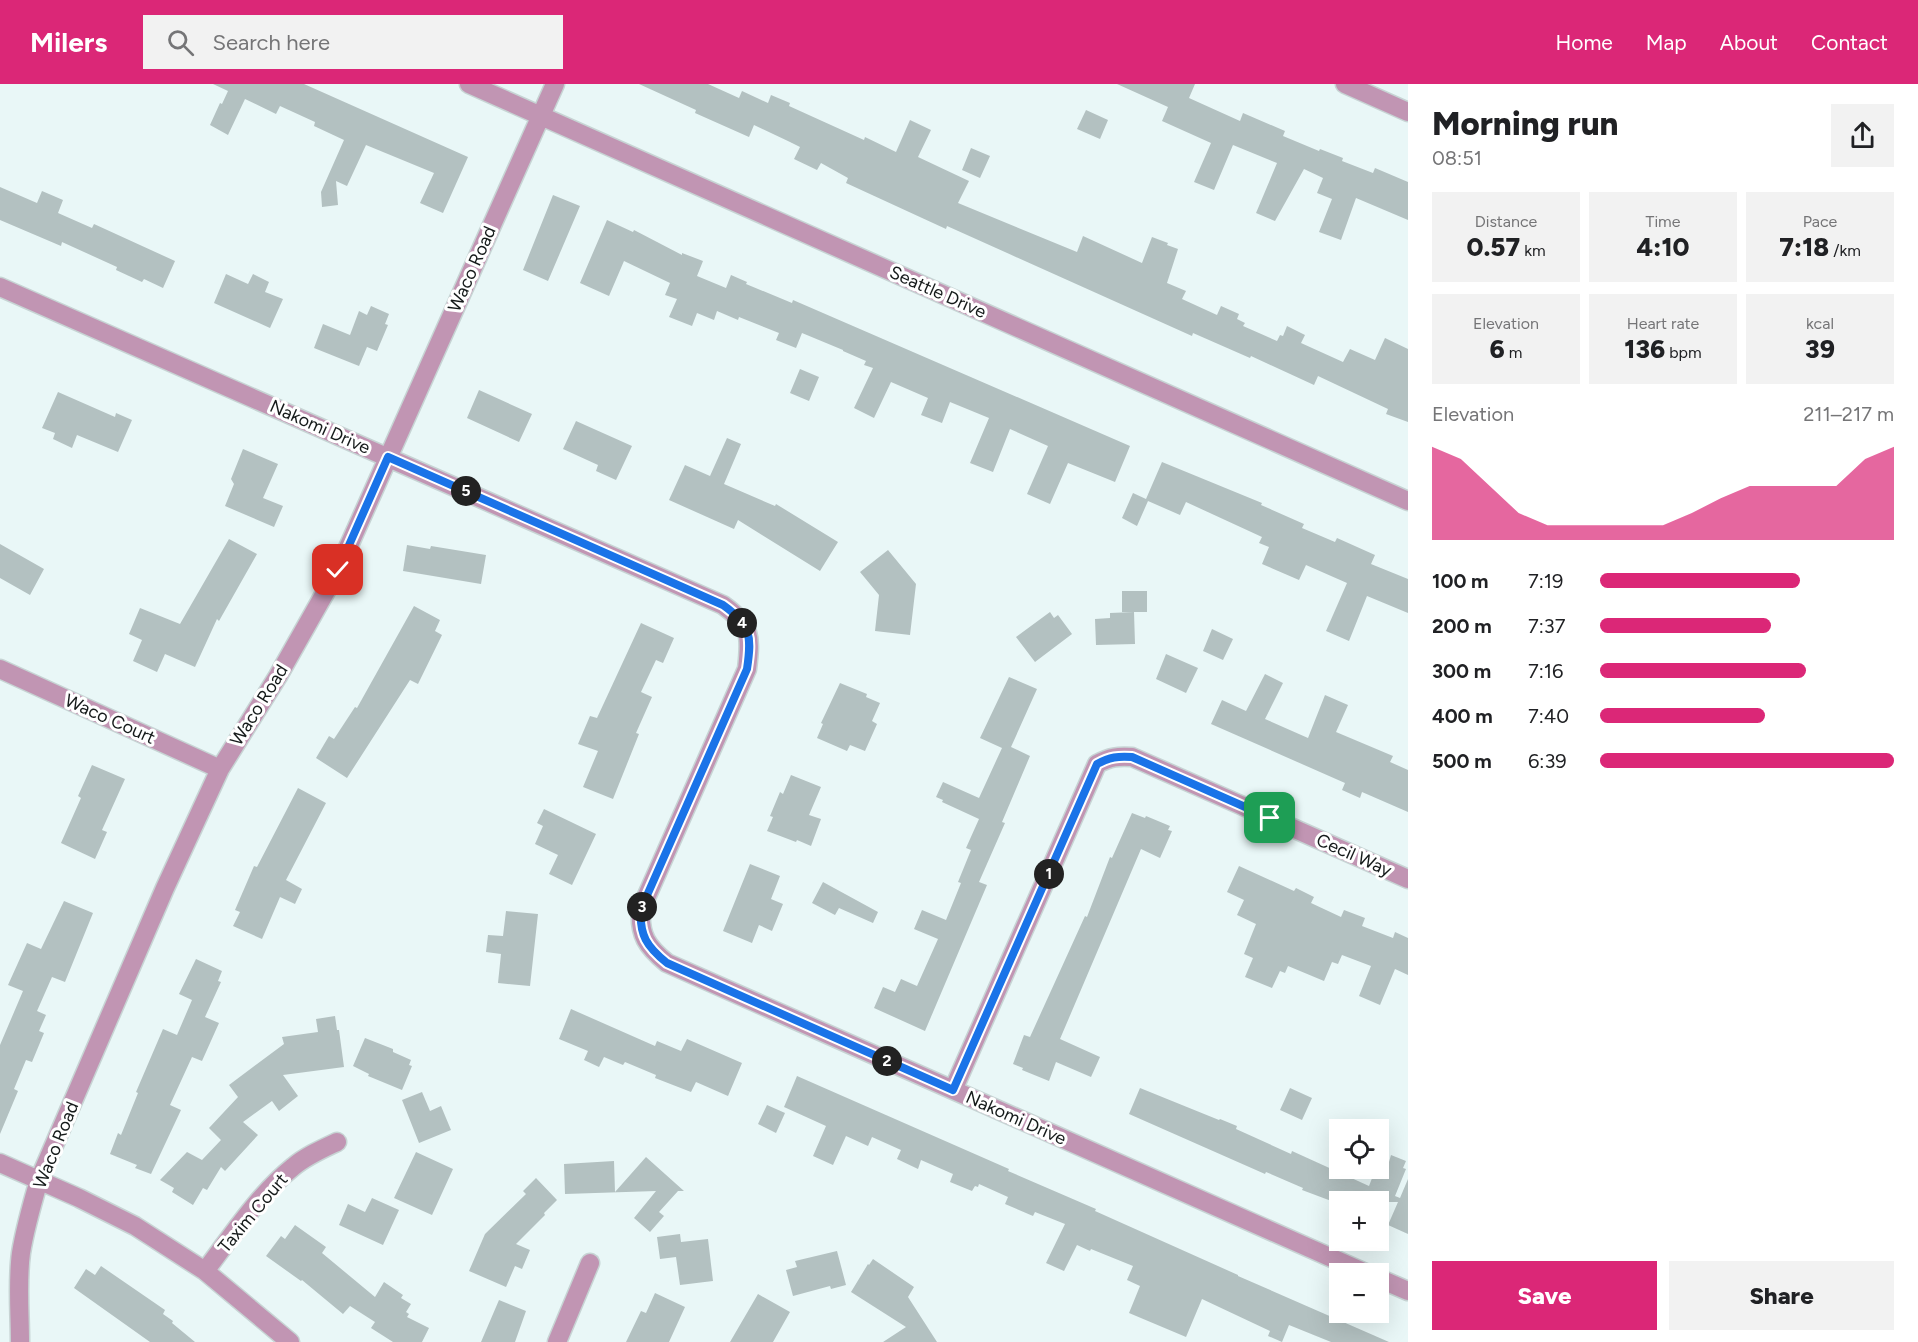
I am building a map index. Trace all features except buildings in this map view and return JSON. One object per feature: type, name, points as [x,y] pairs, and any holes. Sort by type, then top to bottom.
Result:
[{"type":"street","name":"Seattle Drive","points":[[469,84],[1408,501]]},
{"type":"street","name":"Waco Road","points":[[20,1342],[21,1255],[39,1180],[165,888],[220,769],[278,676],[338,570],[555,84]]},
{"type":"street","points":[[1345,84],[1408,112]]},
{"type":"street","name":"Nakomi Drive","points":[[0,286],[723,605],[737,615],[744,625],[750,645],[747,669],[641,909],[640,925],[647,944],[655,954],[667,963],[1343,1263]]},
{"type":"street","name":"Waco Court","points":[[0,669],[220,769]]},
{"type":"street","name":"Cecil Way","points":[[953,1090],[1097,764],[1109,758],[1132,757],[1408,879]]},
{"type":"street","name":"Taxim Court","points":[[205,1271],[279,1179],[307,1157],[337,1142]]},
{"type":"street","points":[[0,1163],[135,1226],[205,1271],[290,1342]]},
{"type":"street","points":[[557,1342],[590,1263]]},
{"type":"street","points":[[1389,1283],[1408,1291]]},
{"type":"route","points":[[338,570],[388,457],[723,605],[737,615],[744,625],[750,645],[747,669],[641,909],[640,925],[647,944],[667,963],[953,1090],[1097,764],[1117,756],[1132,757],[1270,818]]}]
